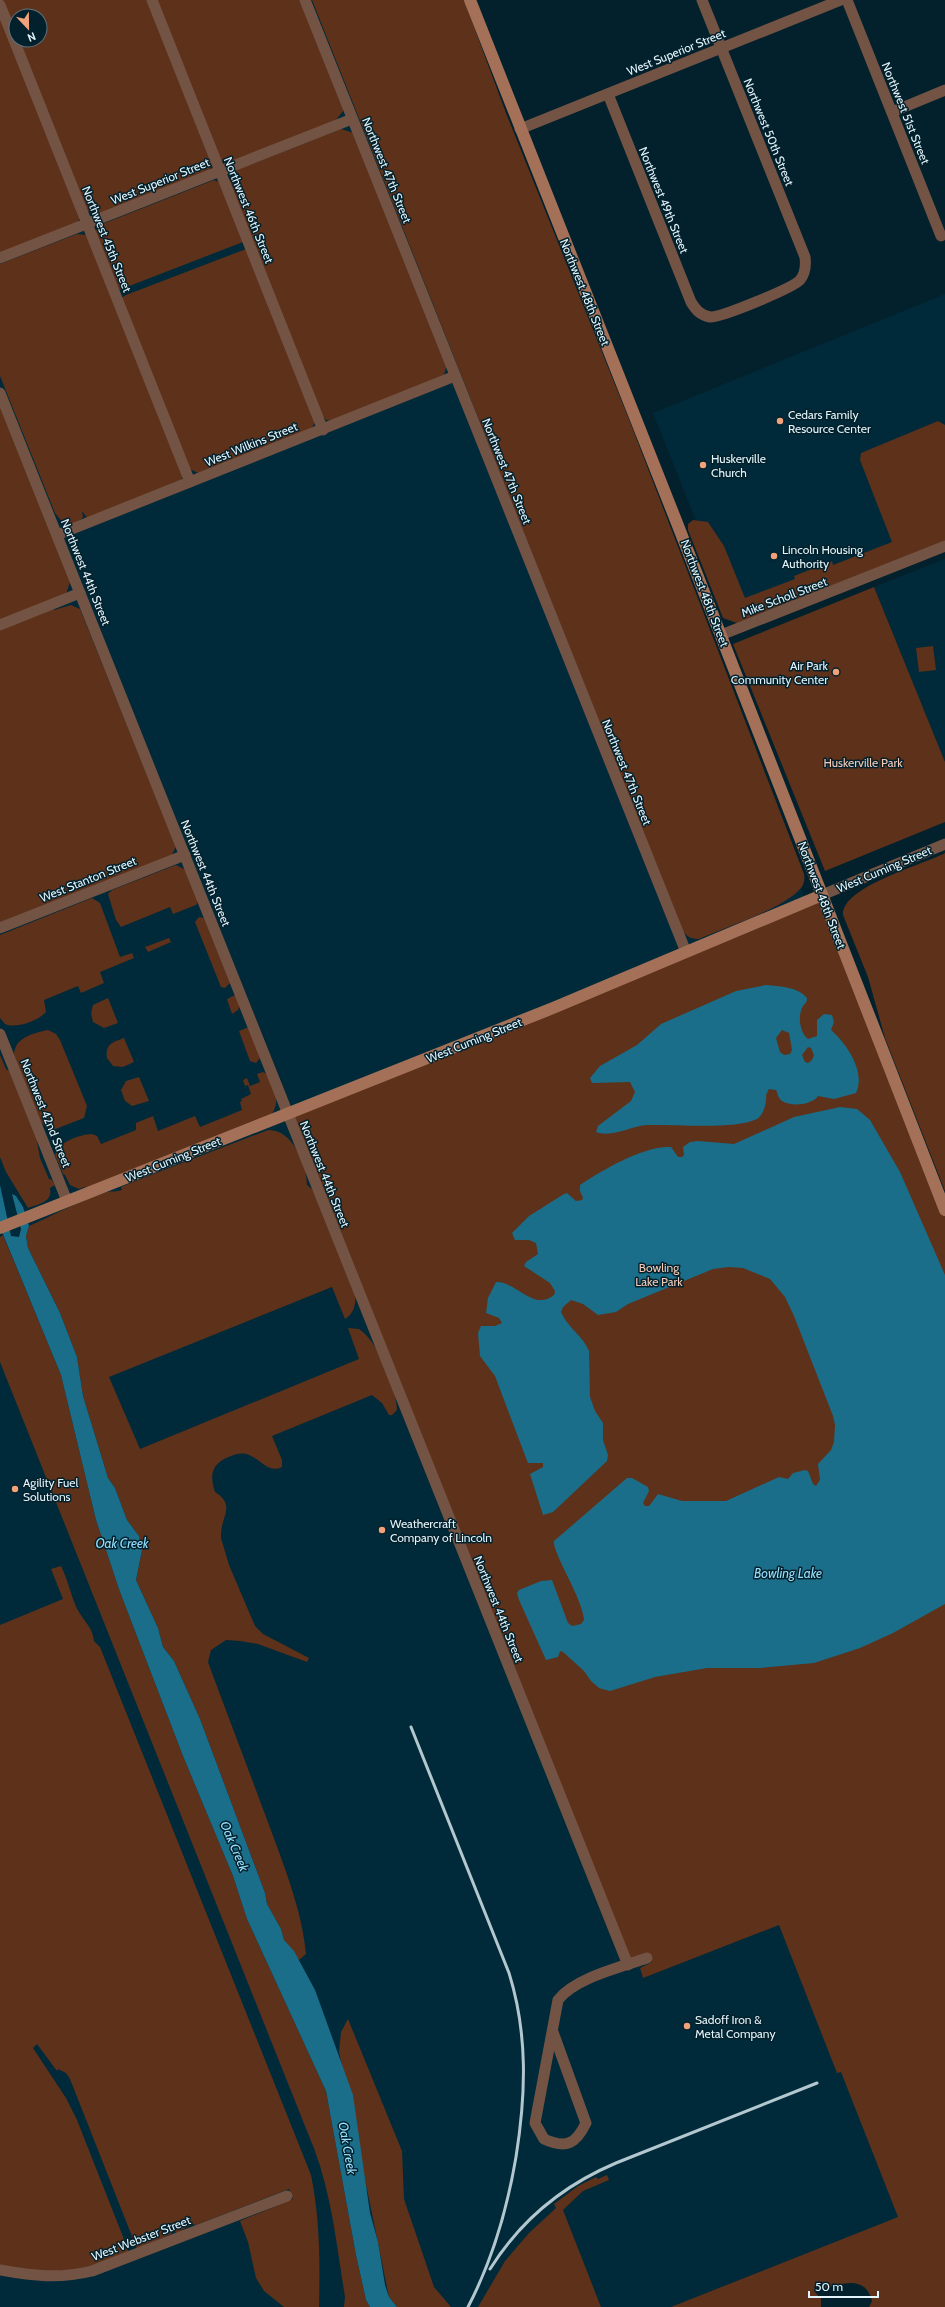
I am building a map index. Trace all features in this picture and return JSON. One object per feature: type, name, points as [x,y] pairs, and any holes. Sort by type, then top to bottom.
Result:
[{"type":"main road","name":"Northwest 48th Street","points":[[470,0],[721,635],[945,1210]]},
{"type":"main road","name":"West Cuming Street","points":[[0,1228],[553,1008],[822,895]]},
{"type":"street","name":"Northwest 46th Street","points":[[152,0],[323,430]]},
{"type":"street","name":"Northwest 47th Street","points":[[305,0],[686,952]]},
{"type":"street","name":"Northwest 50th Street","points":[[701,314],[712,317],[721,315],[786,289],[796,284],[804,275],[806,268],[804,257],[702,0]]},
{"type":"street","name":"West Superior Street","points":[[520,128],[841,0]]},
{"type":"street","name":"Northwest 51st Street","points":[[847,0],[892,112],[941,223],[941,236]]},
{"type":"street","name":"Northwest 45th Street","points":[[0,5],[190,482]]},
{"type":"street","points":[[892,112],[945,90]]},
{"type":"street","name":"Northwest 49th Street","points":[[608,94],[691,302],[701,314]]},
{"type":"street","name":"West Superior Street","points":[[0,258],[352,118]]},
{"type":"street","name":"West Wilkins Street","points":[[57,535],[455,376]]},
{"type":"street","name":"Northwest 44th Street","points":[[0,393],[628,1965]]},
{"type":"street","name":"Mike Scholl Street","points":[[721,635],[945,546]]},
{"type":"street","points":[[0,625],[80,593]]},
{"type":"street","name":"West Cuming Street","points":[[822,895],[945,844]]},
{"type":"street","name":"West Stanton Street","points":[[0,928],[185,855]]},
{"type":"street","name":"Northwest 42nd Street","points":[[0,1034],[67,1201]]},
{"type":"street","points":[[553,2032],[586,2123],[581,2134],[570,2143],[561,2145],[544,2139],[535,2123],[553,2032],[556,2008],[563,1994],[570,1988],[647,1958]]},
{"type":"street","name":"West Webster Street","points":[[0,2270],[27,2275],[61,2277],[92,2271],[287,2196]]},
{"type":"shaded area","points":[[0,0],[454,0],[816,927],[945,2238],[773,2307],[0,2307]]},
{"type":"shaded area","points":[[945,294],[945,530],[734,616],[653,413]]},
{"type":"shaded area","points":[[945,559],[945,762],[874,587]]},
{"type":"green space","points":[[2,0],[149,0],[213,161],[210,170],[97,216],[86,210],[21,48],[48,48],[48,8],[8,8],[8,15]]},
{"type":"green space","points":[[157,0],[301,0],[344,110],[335,121],[229,163],[221,161]]},
{"type":"green space","points":[[312,0],[464,0],[506,113],[630,422],[804,874],[804,881],[801,888],[782,903],[699,939],[689,937],[682,930]]},
{"type":"green space","points":[[0,14],[8,34],[8,48],[13,48],[80,218],[76,224],[0,254]]},
{"type":"green space","points":[[341,129],[354,133],[447,364],[444,375],[332,421],[326,420],[322,415],[229,183],[231,174],[234,171]]},
{"type":"green space","points":[[214,180],[219,182],[243,242],[119,290],[95,232],[100,225]]},
{"type":"green space","points":[[77,234],[87,235],[183,476],[181,480],[88,519],[82,511],[83,517],[79,521],[72,524],[64,524],[55,513],[0,376],[0,264]]},
{"type":"green space","points":[[246,249],[316,420],[311,430],[200,474],[190,469],[121,298]]},
{"type":"green space","points":[[0,403],[70,582],[66,594],[0,623]]},
{"type":"green space","points":[[938,421],[945,425],[945,541],[737,623],[723,618],[688,530],[688,524],[693,520],[708,522],[724,546],[745,598],[795,579],[794,576],[832,561],[833,565],[892,542],[860,460],[861,453]]},
{"type":"green space","name":"Huskerville Park","points":[[874,587],[945,762],[945,822],[825,871],[733,644]]},
{"type":"green space","points":[[71,605],[80,609],[176,846],[172,855],[0,924],[0,630],[54,608],[54,610]]},
{"type":"green space","points":[[933,646],[936,670],[919,672],[916,648]]},
{"type":"green space","points":[[945,853],[945,1191],[885,1038],[868,977],[843,915],[846,905],[855,895],[869,886]]},
{"type":"green space","points":[[176,865],[186,870],[198,902],[196,905],[173,914],[170,907],[121,927],[116,920],[108,894],[112,890]]},
{"type":"green space","name":"Bowling Lake Park","points":[[822,895],[945,1210],[945,2307],[869,2307],[872,2301],[868,2292],[863,2286],[849,2283],[832,2286],[815,2292],[821,2299],[821,2307],[671,2307],[898,2217],[841,2072],[837,2073],[779,1925],[643,1978],[640,1968],[652,1962],[651,1957],[628,1965],[287,1114]]},
{"type":"green space","points":[[92,898],[100,903],[120,957],[132,953],[134,958],[100,972],[104,983],[81,993],[78,986],[44,1000],[46,1012],[38,1018],[21,1025],[15,1026],[5,1024],[0,1018],[0,935]]},
{"type":"green space","points":[[199,917],[204,918],[230,983],[225,988],[221,987],[195,922]]},
{"type":"green space","points":[[169,938],[171,942],[148,952],[145,947]]},
{"type":"green space","points":[[235,995],[240,1005],[238,1010],[232,1014],[227,999]]},
{"type":"green space","points":[[108,998],[118,1023],[104,1028],[93,1022],[91,1013],[93,1005]]},
{"type":"green space","points":[[249,1027],[260,1058],[256,1063],[250,1061],[239,1031]]},
{"type":"green space","points":[[48,1030],[56,1034],[60,1040],[87,1106],[84,1118],[53,1130],[48,1129],[40,1121],[14,1055],[17,1044],[25,1037]]},
{"type":"green space","points":[[124,1038],[134,1062],[123,1067],[113,1066],[107,1058],[107,1050],[113,1042]]},
{"type":"green space","points":[[0,1055],[6,1069],[9,1071],[36,1136],[40,1158],[49,1179],[52,1180],[55,1185],[50,1188],[49,1196],[44,1202],[28,1208],[6,1172],[0,1157]]},
{"type":"green space","points":[[263,1072],[267,1074],[274,1090],[276,1100],[276,1105],[271,1115],[86,1189],[85,1187],[79,1189],[70,1185],[63,1174],[55,1155],[57,1150],[65,1142],[81,1136],[92,1134],[97,1136],[101,1144],[136,1130],[136,1123],[153,1116],[158,1131],[195,1116],[200,1127],[242,1110],[240,1102],[242,1101],[241,1099],[251,1094],[248,1085],[245,1086],[243,1080],[247,1078],[250,1086],[260,1082],[257,1074]]},
{"type":"green space","points":[[139,1077],[149,1101],[132,1106],[125,1101],[121,1090],[126,1081]]},
{"type":"green space","points":[[268,1130],[277,1131],[284,1135],[291,1141],[301,1158],[307,1185],[313,1190],[355,1293],[355,1304],[353,1311],[345,1319],[332,1287],[109,1377],[140,1449],[359,1359],[348,1328],[359,1329],[373,1343],[390,1377],[397,1410],[392,1415],[389,1415],[382,1403],[372,1395],[272,1436],[282,1460],[282,1467],[273,1469],[249,1455],[240,1454],[231,1456],[220,1462],[216,1466],[212,1475],[215,1492],[222,1497],[226,1507],[221,1530],[221,1538],[229,1565],[255,1626],[263,1634],[309,1658],[307,1662],[258,1644],[226,1640],[211,1650],[208,1662],[292,1888],[301,1921],[306,1954],[299,1960],[284,1940],[281,1929],[267,1904],[265,1893],[200,1719],[174,1661],[163,1647],[158,1628],[136,1580],[142,1550],[139,1536],[127,1520],[115,1488],[108,1478],[83,1396],[77,1357],[60,1313],[28,1248],[26,1236],[29,1226],[77,1203],[107,1192],[122,1190],[121,1187],[133,1182]]},
{"type":"green space","points":[[3,1235],[61,1375],[96,1520],[120,1592],[183,1756],[233,1876],[247,1919],[326,2091],[356,2255],[366,2300],[370,2307],[344,2307],[345,2297],[330,2204],[315,2151],[0,1362],[0,1237]]},
{"type":"green space","points":[[61,1566],[77,1609],[89,1626],[94,1641],[100,1647],[311,2175],[319,2241],[319,2307],[284,2307],[264,2291],[256,2278],[248,2242],[240,2221],[293,2199],[289,2189],[196,2225],[192,2224],[177,2233],[173,2231],[171,2234],[137,2249],[70,2079],[66,2073],[58,2069],[57,2071],[37,2044],[33,2048],[66,2098],[77,2120],[129,2252],[82,2269],[43,2272],[0,2265],[0,1625],[63,1599],[51,1569]]},
{"type":"green space","points":[[348,2019],[402,2151],[404,2199],[434,2287],[451,2307],[397,2307],[389,2297],[339,2052],[341,2032]]},
{"type":"green space","points":[[607,2175],[609,2180],[583,2191],[563,2210],[601,2307],[478,2307],[505,2261],[529,2233],[556,2208],[554,2204],[578,2186],[596,2177],[598,2179]]},
{"type":"water","points":[[766,985],[799,991],[807,998],[801,1010],[800,1024],[803,1033],[808,1039],[817,1036],[817,1020],[824,1014],[832,1015],[834,1022],[831,1030],[849,1051],[857,1068],[859,1076],[856,1093],[834,1099],[818,1096],[806,1103],[791,1104],[782,1101],[776,1090],[769,1089],[766,1095],[766,1101],[762,1114],[757,1119],[747,1122],[704,1126],[647,1125],[608,1134],[596,1132],[598,1126],[631,1101],[635,1092],[630,1082],[592,1083],[590,1078],[600,1066],[637,1045],[661,1024],[736,991]],"holes":[[[782,1030],[789,1033],[792,1050],[790,1054],[784,1055],[780,1052],[776,1038]],[[808,1047],[811,1048],[814,1055],[812,1060],[808,1063],[805,1062],[802,1055]]]},
{"type":"water","name":"Bowling Lake","points":[[840,1107],[857,1109],[870,1120],[900,1172],[945,1275],[945,1604],[893,1633],[860,1648],[814,1663],[760,1668],[707,1668],[655,1677],[610,1691],[599,1688],[591,1681],[584,1671],[563,1652],[560,1651],[558,1657],[546,1660],[519,1600],[517,1593],[519,1590],[541,1581],[552,1580],[568,1623],[572,1626],[581,1624],[584,1620],[579,1600],[558,1555],[554,1541],[627,1478],[632,1478],[648,1487],[649,1491],[643,1503],[645,1506],[649,1506],[658,1494],[682,1501],[726,1501],[779,1477],[788,1479],[793,1473],[805,1470],[808,1471],[813,1484],[816,1486],[820,1480],[818,1464],[831,1450],[834,1442],[835,1425],[833,1416],[794,1316],[785,1297],[770,1279],[743,1268],[729,1267],[713,1269],[628,1304],[616,1312],[598,1315],[583,1304],[571,1300],[563,1307],[561,1312],[567,1323],[583,1341],[589,1351],[590,1397],[595,1411],[603,1423],[603,1440],[608,1455],[607,1461],[553,1512],[543,1515],[530,1474],[543,1467],[543,1463],[528,1463],[495,1376],[480,1356],[478,1333],[481,1326],[495,1326],[502,1323],[499,1318],[486,1313],[488,1298],[496,1282],[511,1286],[532,1298],[539,1300],[546,1299],[554,1295],[555,1291],[550,1283],[524,1266],[526,1262],[538,1254],[536,1243],[529,1240],[515,1240],[512,1233],[529,1216],[564,1194],[567,1193],[576,1201],[582,1200],[583,1198],[580,1191],[580,1185],[600,1172],[637,1154],[661,1147],[671,1147],[678,1157],[682,1157],[684,1155],[683,1147],[690,1142],[698,1141],[734,1144],[794,1117]]},
{"type":"water","name":"Oak Creek","points":[[0,1185],[11,1236],[19,1237],[21,1229],[12,1194],[16,1196],[23,1207],[29,1226],[26,1236],[28,1248],[60,1313],[77,1357],[83,1396],[108,1478],[115,1488],[127,1520],[139,1536],[142,1550],[136,1580],[158,1628],[163,1647],[174,1661],[200,1719],[265,1893],[267,1904],[281,1929],[284,1940],[294,1951],[315,1990],[353,2095],[370,2213],[378,2242],[385,2285],[389,2297],[397,2307],[370,2307],[366,2300],[356,2255],[326,2091],[247,1919],[233,1876],[183,1756],[120,1592],[96,1520],[61,1375],[0,1227]]},
{"type":"railway","points":[[411,1727],[509,1973],[520,2019],[523,2087],[522,2110],[516,2157],[498,2234],[485,2271],[468,2307]]},
{"type":"railway","points":[[490,2269],[515,2235],[529,2220],[545,2206],[579,2182],[616,2163],[817,2083]]},
{"type":"place","name":"Cedars Family Resource Center","points":[[780,421]]},
{"type":"place","name":"Huskerville Church","points":[[703,465]]},
{"type":"place","name":"Lincoln Housing Authority","points":[[774,556]]},
{"type":"place","name":"Air Park Community Center","points":[[836,672]]},
{"type":"place","name":"Agility Fuel Solutions","points":[[15,1489]]},
{"type":"place","name":"Weathercraft Company of Lincoln","points":[[382,1530]]},
{"type":"place","name":"Sadoff Iron & Metal Company","points":[[687,2026]]}]
